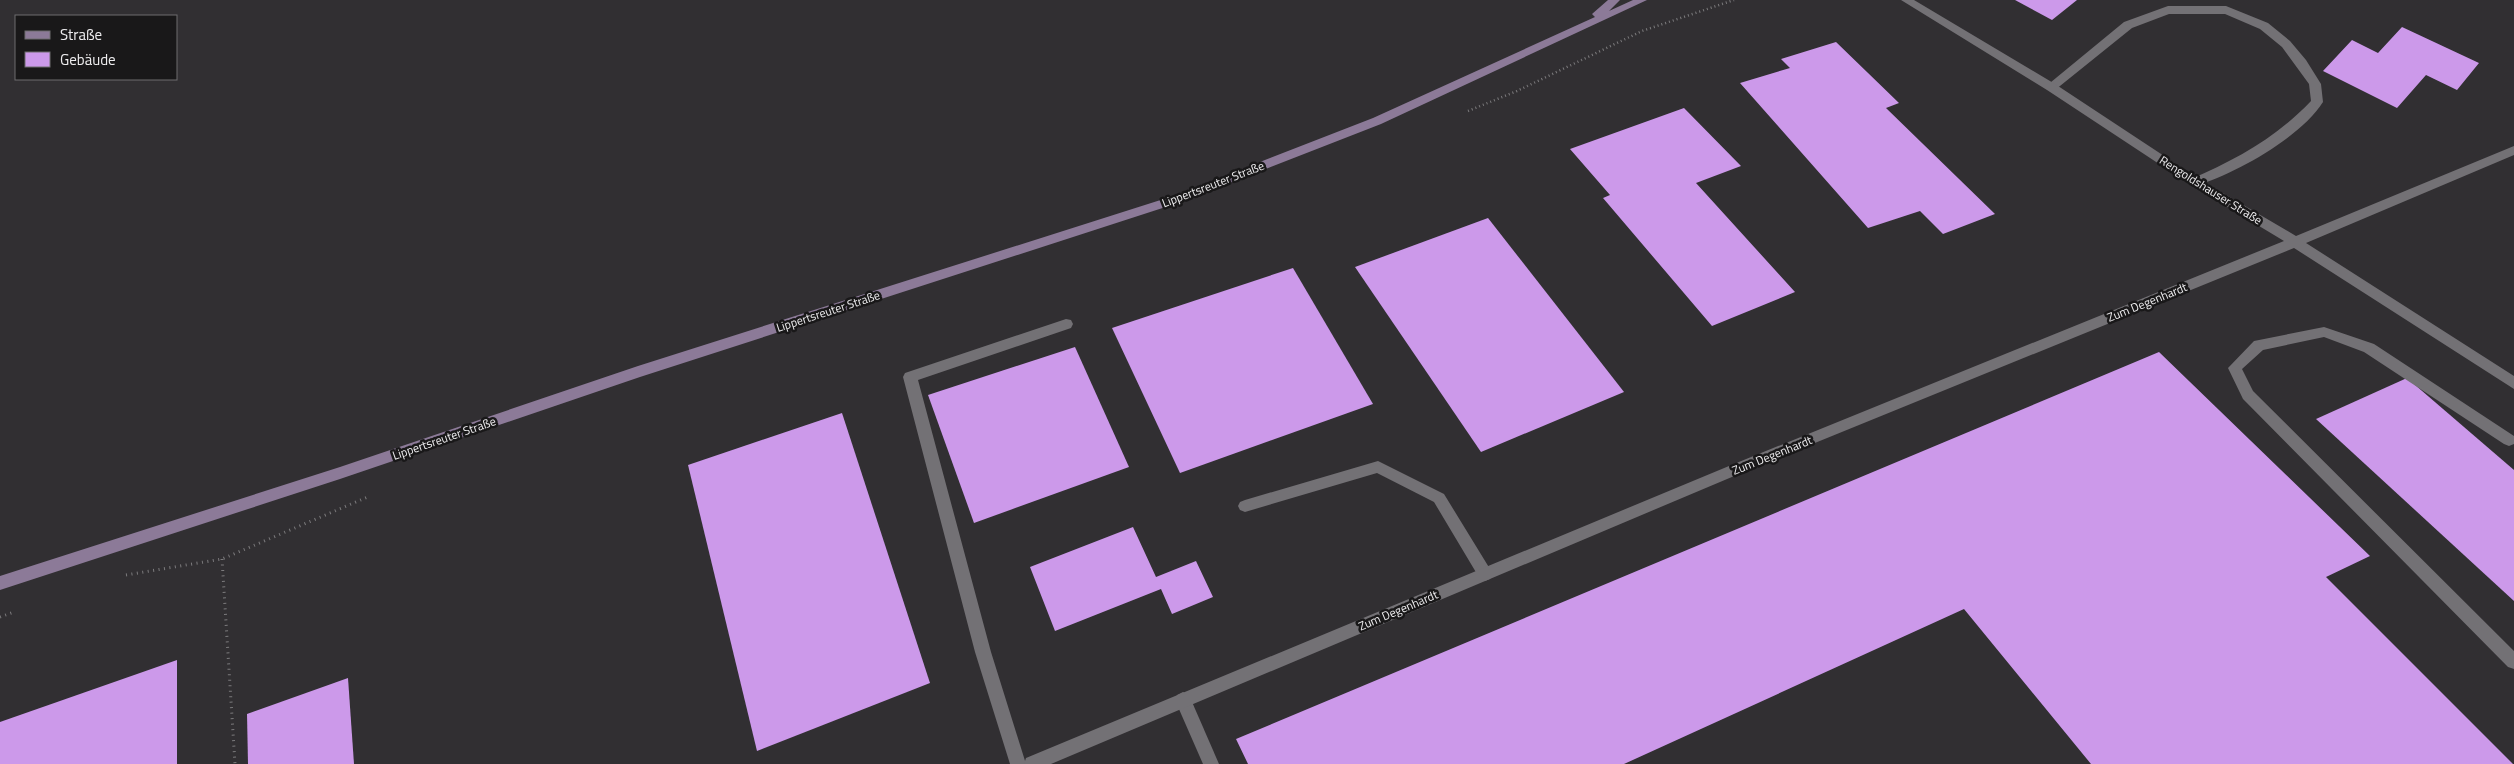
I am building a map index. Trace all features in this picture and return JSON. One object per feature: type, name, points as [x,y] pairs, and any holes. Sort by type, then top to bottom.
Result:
[{"type":"main road","points":[[1579,28],[1615,0]]},
{"type":"main road","name":"Lippertsreuter Straße","points":[[0,583],[340,473],[638,372],[1174,200],[1377,121],[1642,0]]},
{"type":"street","name":"Rengoldshauser Straße","points":[[1906,0],[2051,87],[2195,182],[2295,242],[2514,383]]},
{"type":"street","points":[[2051,87],[2128,25],[2168,10],[2226,10],[2264,26],[2286,44],[2302,63],[2315,84],[2317,102],[2290,131],[2231,167],[2195,182]]},
{"type":"street","name":"Zum Degenhardt","points":[[1032,764],[1485,574],[2295,242],[2514,150]]},
{"type":"street","points":[[1018,764],[983,652],[910,377],[1066,324]]},
{"type":"street","points":[[2512,440],[2369,348],[2324,332],[2259,345],[2235,368],[2248,395],[2514,662]]},
{"type":"street","points":[[1245,506],[1378,467],[1439,498],[1485,574]]},
{"type":"street","points":[[1183,700],[1211,764]]},
{"type":"path","points":[[1517,91],[1642,32],[1734,0]]},
{"type":"path","points":[[222,559],[235,764]]},
{"type":"building","points":[[2015,0],[2077,0],[2052,20]]},
{"type":"building","points":[[2402,27],[2479,63],[2457,90],[2426,75],[2397,108],[2323,71],[2352,40],[2378,53]]},
{"type":"building","points":[[1836,42],[1899,103],[1886,108],[1995,214],[1943,234],[1920,211],[1868,228],[1740,83],[1790,68],[1781,59]]},
{"type":"building","points":[[1684,108],[1741,166],[1696,183],[1795,292],[1712,326],[1603,198],[1610,195],[1570,149]]},
{"type":"building","points":[[1488,218],[1624,392],[1481,452],[1355,267]]},
{"type":"building","points":[[1293,268],[1373,404],[1180,473],[1112,328]]},
{"type":"building","points":[[1075,347],[1129,467],[974,523],[928,395]]},
{"type":"building","points":[[2159,352],[2370,556],[2326,577],[2513,764],[2091,764],[1964,609],[1624,764],[1248,764],[1236,739]]},
{"type":"building","points":[[2407,378],[2514,470],[2514,601],[2316,419]]},
{"type":"building","points":[[842,413],[930,683],[757,751],[688,465]]},
{"type":"building","points":[[1133,527],[1156,577],[1196,561],[1213,597],[1172,614],[1161,589],[1055,631],[1030,567]]},
{"type":"building","points":[[177,660],[177,764],[0,764],[0,722]]},
{"type":"building","points":[[348,678],[354,764],[248,764],[247,714]]}]
